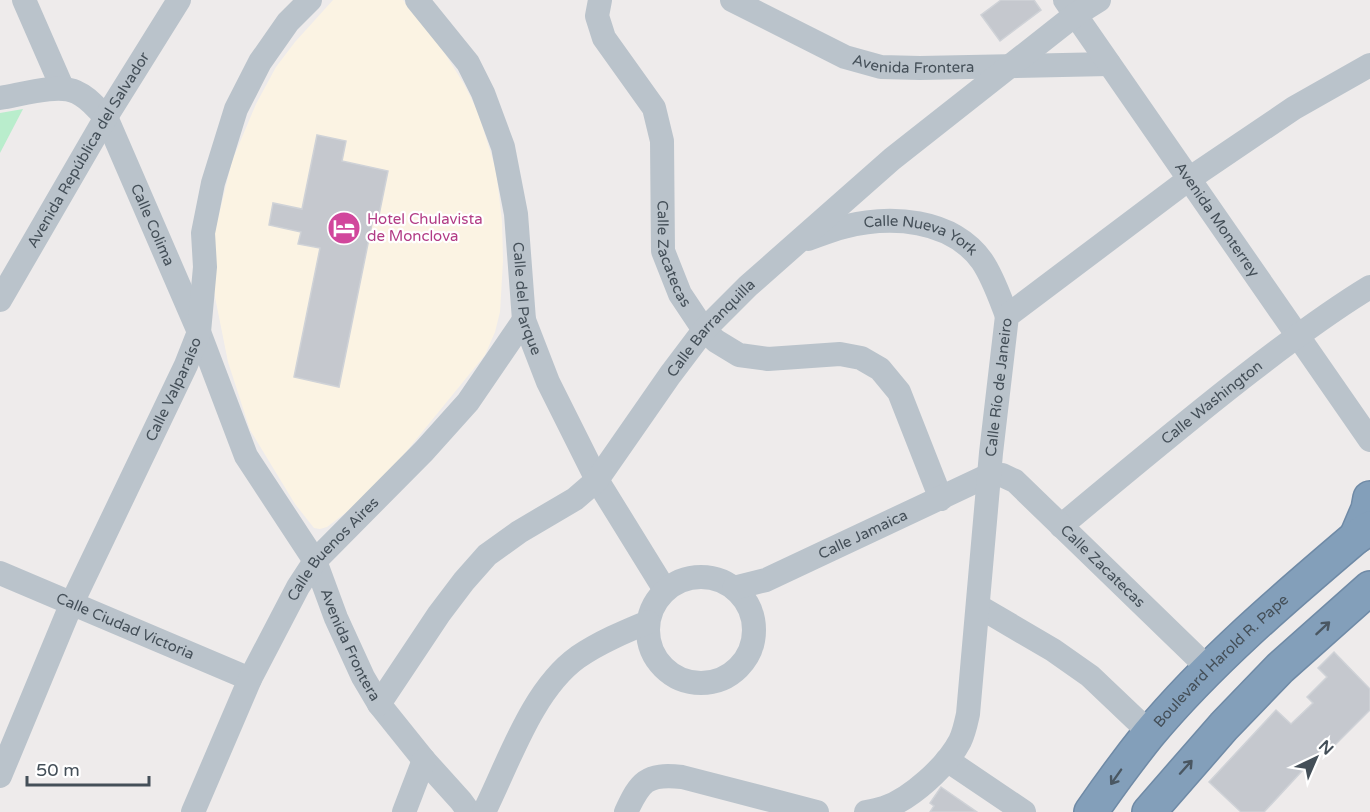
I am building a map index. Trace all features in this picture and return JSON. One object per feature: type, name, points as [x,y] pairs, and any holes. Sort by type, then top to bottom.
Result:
[{"type":"highway","points":[[1363,532],[1370,498]]},
{"type":"highway","name":"Boulevard Harold R. Pape","points":[[1091,812],[1150,733],[1210,670],[1259,621],[1363,532]]},
{"type":"highway","points":[[1149,812],[1224,726],[1280,668],[1370,588]]},
{"type":"street","points":[[24,0],[62,87]]},
{"type":"street","name":"Calle Valparaíso","points":[[0,776],[71,605],[186,365],[199,332],[205,267],[203,233],[213,183],[236,109],[260,62],[288,22],[310,0]]},
{"type":"street","name":"Calle del Parque","points":[[417,0],[468,63],[483,93],[503,147],[516,214],[524,320],[548,382],[597,480],[665,590]]},
{"type":"street","name":"Calle Zacatecas","points":[[600,0],[597,16],[604,38],[654,108],[662,141],[663,251],[680,294],[704,330],[716,341],[739,355],[768,359],[840,354],[861,358],[880,369],[899,392],[941,499]]},
{"type":"street","name":"Avenida Frontera","points":[[732,0],[845,57],[881,67],[1109,63]]},
{"type":"street","name":"Calle Barranquilla","points":[[379,704],[439,614],[487,555],[519,532],[575,499],[597,480],[669,375],[704,330],[748,286],[892,159],[1009,66],[1070,7],[1100,0]]},
{"type":"street","name":"Avenida República del Salvador","points":[[0,300],[105,117],[176,2]]},
{"type":"street","name":"Avenida Monterrey","points":[[1070,7],[1370,440]]},
{"type":"street","name":"Calle Río de Janeiro","points":[[866,812],[885,808],[910,793],[946,760],[960,740],[968,714],[989,475],[1007,316],[1189,179],[1294,108],[1370,65]]},
{"type":"street","points":[[0,98],[62,87],[86,98],[105,117]]},
{"type":"street","name":"Calle Colima","points":[[105,117],[199,332]]},
{"type":"street","name":"Calle Nueva York","points":[[797,243],[843,227],[878,222],[916,222],[942,228],[966,243],[982,262],[1007,316]]},
{"type":"street","name":"Calle Washington","points":[[1061,526],[1176,430],[1297,335],[1370,287]]},
{"type":"street","name":"Calle Buenos Aires","points":[[193,812],[250,679],[298,587],[315,561],[424,451],[468,402],[524,320]]},
{"type":"street","name":"Avenida Frontera","points":[[199,332],[246,456],[315,561],[336,618],[363,677],[379,704],[469,812]]},
{"type":"street","name":"Calle Zacatecas","points":[[989,475],[1002,475],[1015,482],[1210,670]]},
{"type":"street","name":"Calle Jamaica","points":[[734,588],[766,580],[989,475]]},
{"type":"street","name":"Calle Ciudad Victoria","points":[[0,573],[250,679]]},
{"type":"street","points":[[699,577],[718,579],[734,588],[749,609],[754,634],[750,650],[741,665],[728,676],[712,682],[695,683],[679,679],[664,669],[654,655],[648,639],[648,622],[651,610],[665,590],[681,580],[699,577]]},
{"type":"street","points":[[978,606],[1053,650],[1090,676],[1150,733]]},
{"type":"street","points":[[484,812],[537,702],[556,678],[577,658],[606,640],[648,622]]},
{"type":"street","points":[[404,812],[424,760]]},
{"type":"street","points":[[946,760],[1024,812]]},
{"type":"street","points":[[626,812],[641,784],[651,778],[664,775],[682,777],[817,812]]},
{"type":"shaded area","points":[[333,0],[403,0],[444,52],[478,112],[496,170],[502,221],[503,261],[500,312],[495,332],[485,355],[388,474],[352,508],[327,527],[320,529],[314,528],[295,504],[250,430],[228,362],[213,287],[215,231],[232,161],[256,104],[276,67]]},
{"type":"green space","points":[[23,109],[0,153],[0,113]]},
{"type":"building","points":[[1001,0],[1034,0],[1041,10],[1000,41],[981,15]]},
{"type":"building","points":[[317,135],[346,141],[342,161],[388,171],[379,215],[374,214],[339,387],[294,377],[320,248],[298,244],[301,232],[269,225],[273,203],[302,209]]},
{"type":"building","points":[[1334,652],[1370,689],[1370,710],[1332,748],[1328,743],[1264,812],[1241,812],[1209,782],[1276,710],[1291,724],[1313,703],[1307,697],[1327,677],[1318,668]]},
{"type":"building","points":[[941,787],[977,812],[930,812],[934,806],[930,803]]},
{"type":"place","name":"Hotel Chulavista de Monclova","points":[[344,228]]}]
